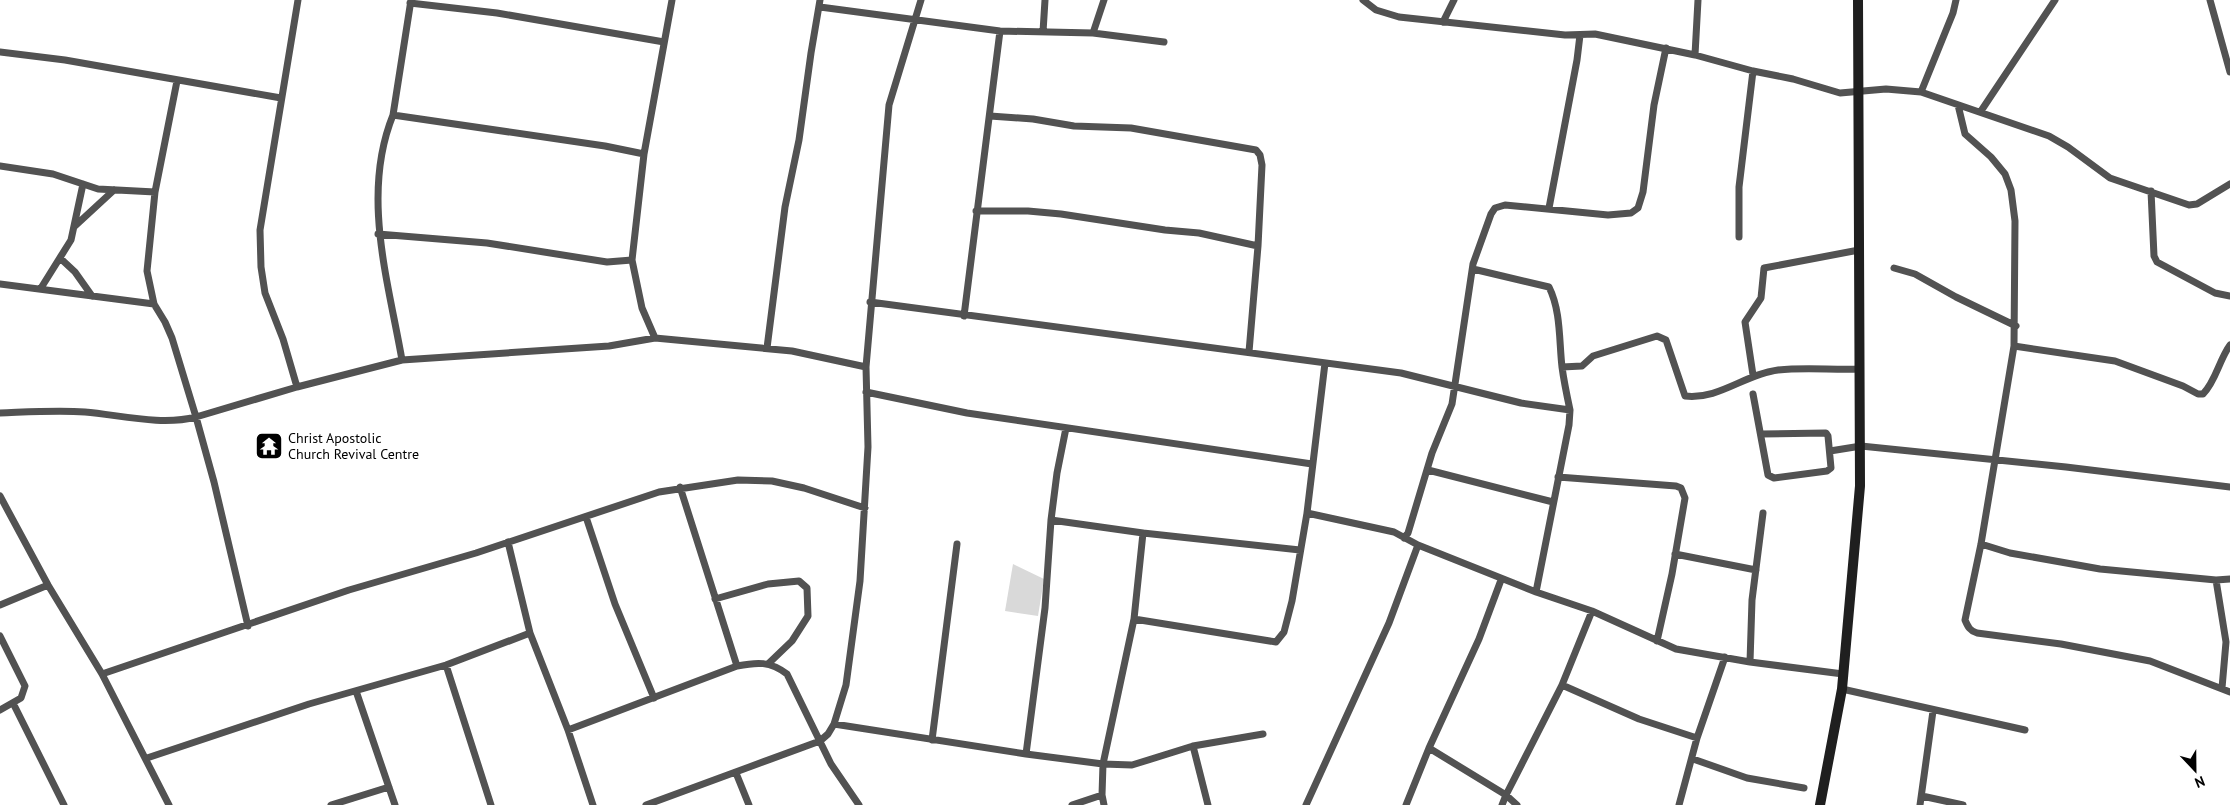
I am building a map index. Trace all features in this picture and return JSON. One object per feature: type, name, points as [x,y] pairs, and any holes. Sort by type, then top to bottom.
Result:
[{"type":"main road","points":[[1820,805],[1842,689],[1860,486],[1858,0]]},
{"type":"street","points":[[297,387],[283,339],[265,293],[261,267],[260,230],[298,0]]},
{"type":"street","points":[[655,338],[642,308],[632,260],[644,154],[672,0]]},
{"type":"street","points":[[646,805],[820,741],[828,734],[834,724],[847,676],[860,581],[868,447],[866,367],[870,302],[889,105],[902,56],[916,20],[921,0]]},
{"type":"street","points":[[1043,32],[1045,0]]},
{"type":"street","points":[[1093,33],[1104,0]]},
{"type":"street","points":[[1363,0],[1376,10],[1399,17],[1565,35],[1595,34],[1666,48],[1752,71],[1793,79],[1840,93],[1859,90],[1921,92],[2049,136],[2068,146],[2110,178],[2189,205],[2197,204],[2230,184]]},
{"type":"street","points":[[1443,22],[1454,0]]},
{"type":"street","points":[[1695,55],[1698,0]]},
{"type":"street","points":[[1921,92],[1953,13],[1956,0]]},
{"type":"street","points":[[1980,111],[2055,0]]},
{"type":"street","points":[[2210,0],[2230,72]]},
{"type":"street","points":[[402,360],[378,234],[379,180],[388,127],[393,115],[411,2],[497,13],[664,42]]},
{"type":"street","points":[[767,348],[785,207],[800,140],[810,53],[820,4],[916,20],[1000,31],[1093,33],[1164,42]]},
{"type":"street","points":[[964,316],[1000,31]]},
{"type":"street","points":[[1549,208],[1580,35]]},
{"type":"street","points":[[1404,538],[1408,533],[1452,404],[1473,269],[1491,214],[1495,208],[1506,205],[1608,214],[1631,213],[1638,208],[1643,192],[1654,105],[1666,48]]},
{"type":"street","points":[[0,52],[66,60],[176,81],[281,98]]},
{"type":"street","points":[[1739,237],[1739,187],[1752,71]]},
{"type":"street","points":[[176,81],[155,192],[147,271],[154,304],[172,338],[196,417],[225,524],[248,626]]},
{"type":"street","points":[[1958,105],[1965,134],[1991,157],[2005,174],[2011,190],[2015,221],[2016,326],[2014,346],[1981,544],[1965,620],[1971,631],[2061,644],[2150,661],[2230,692]]},
{"type":"street","points":[[393,115],[605,146],[644,154]]},
{"type":"street","points":[[990,116],[1033,119],[1074,126],[1131,128],[1256,150],[1260,155],[1262,165],[1258,246],[1249,352]]},
{"type":"street","points":[[0,166],[44,172],[83,184],[114,190],[155,192]]},
{"type":"street","points":[[40,288],[71,240],[83,184]]},
{"type":"street","points":[[75,226],[114,190]]},
{"type":"street","points":[[2151,191],[2154,256],[2157,262],[2215,293],[2230,296]]},
{"type":"street","points":[[976,211],[1028,211],[1061,214],[1157,229],[1199,233],[1258,246]]},
{"type":"street","points":[[378,234],[487,244],[607,262],[632,260]]},
{"type":"street","points":[[1753,376],[1745,322],[1761,298],[1764,268],[1858,250]]},
{"type":"street","points":[[60,258],[75,272],[92,296]]},
{"type":"street","points":[[1894,268],[1914,274],[2016,326]]},
{"type":"street","points":[[1473,269],[1549,287],[1553,294],[1562,367],[1570,410],[1569,425],[1536,592]]},
{"type":"street","points":[[0,284],[154,304]]},
{"type":"street","points":[[870,302],[1199,348],[1249,352],[1401,373],[1521,403],[1570,410]]},
{"type":"street","points":[[1562,367],[1582,366],[1593,356],[1657,336],[1666,340],[1686,396],[1723,391],[1753,376],[1778,370],[1859,369]]},
{"type":"street","points":[[0,413],[83,412],[147,419],[184,420],[297,387],[402,360],[609,346],[655,338],[767,348],[866,367]]},
{"type":"street","points":[[2014,346],[2115,361],[2183,386],[2198,394],[2204,394],[2222,356],[2230,345]]},
{"type":"street","points":[[1134,619],[1276,642],[1284,632],[1307,513],[1325,363]]},
{"type":"street","points":[[866,392],[967,413],[1312,464]]},
{"type":"street","points":[[1753,394],[1760,434],[1768,475],[1774,478],[1830,470],[1832,465],[1828,436],[1822,432],[1760,434]]},
{"type":"street","points":[[1026,754],[1045,608],[1051,520],[1066,428]]},
{"type":"street","points":[[1830,451],[1861,446],[1995,459],[2230,487]]},
{"type":"street","points":[[1428,470],[1553,502]]},
{"type":"street","points":[[1558,477],[1676,486],[1681,488],[1685,498],[1657,641]]},
{"type":"street","points":[[102,674],[248,626],[349,590],[508,542],[644,496],[680,487],[738,480],[772,481],[804,488],[865,508]]},
{"type":"street","points":[[680,487],[737,666]]},
{"type":"street","points":[[0,496],[48,584],[102,674],[147,758],[169,805]]},
{"type":"street","points":[[1307,513],[1357,523],[1404,538],[1501,580],[1592,611],[1676,649],[1750,662],[1843,674]]},
{"type":"street","points":[[1750,662],[1752,600],[1763,513]]},
{"type":"street","points":[[586,517],[615,604],[654,698]]},
{"type":"street","points":[[1051,520],[1143,533],[1300,550]]},
{"type":"street","points":[[1104,805],[1102,795],[1103,764],[1134,619],[1143,533]]},
{"type":"street","points":[[508,542],[530,633],[568,730],[592,805]]},
{"type":"street","points":[[932,740],[957,544]]},
{"type":"street","points":[[1306,805],[1389,623],[1418,544]]},
{"type":"street","points":[[1981,544],[2010,553],[2100,569],[2216,580],[2230,579]]},
{"type":"street","points":[[1675,554],[1756,570]]},
{"type":"street","points":[[1406,805],[1429,748],[1479,639],[1501,580]]},
{"type":"street","points":[[2216,580],[2226,642],[2222,688]]},
{"type":"street","points":[[715,599],[768,584],[799,581],[803,583],[806,588],[808,616],[792,641],[768,664]]},
{"type":"street","points":[[0,605],[48,584]]},
{"type":"street","points":[[1502,805],[1562,685],[1592,611]]},
{"type":"street","points":[[147,758],[244,725],[446,665],[530,633]]},
{"type":"street","points":[[0,636],[25,686],[21,698],[0,710]]},
{"type":"street","points":[[1679,805],[1697,738],[1725,657]]},
{"type":"street","points":[[568,730],[737,666],[758,662],[777,666],[787,674],[831,764],[859,805]]},
{"type":"street","points":[[446,665],[491,805]]},
{"type":"street","points":[[1562,685],[1639,719],[1697,738]]},
{"type":"street","points":[[1842,689],[1933,711],[2026,730]]},
{"type":"street","points":[[356,691],[395,805]]},
{"type":"street","points":[[13,703],[64,805]]},
{"type":"street","points":[[1920,805],[1933,711]]},
{"type":"street","points":[[834,724],[1026,754],[1103,764],[1132,765],[1193,746],[1263,734]]},
{"type":"street","points":[[1193,746],[1208,805]]},
{"type":"street","points":[[1429,748],[1518,805]]},
{"type":"street","points":[[1692,759],[1747,778],[1804,788]]},
{"type":"street","points":[[736,773],[749,805]]},
{"type":"street","points":[[331,805],[389,787]]},
{"type":"street","points":[[1072,805],[1102,795]]},
{"type":"street","points":[[1922,796],[1963,805]]},
{"type":"shaded area","points":[[1013,564],[1044,579],[1038,616],[1005,611]]},
{"type":"place","name":"Christ Apostolic Church Revival Centre","points":[[269,446]]}]
